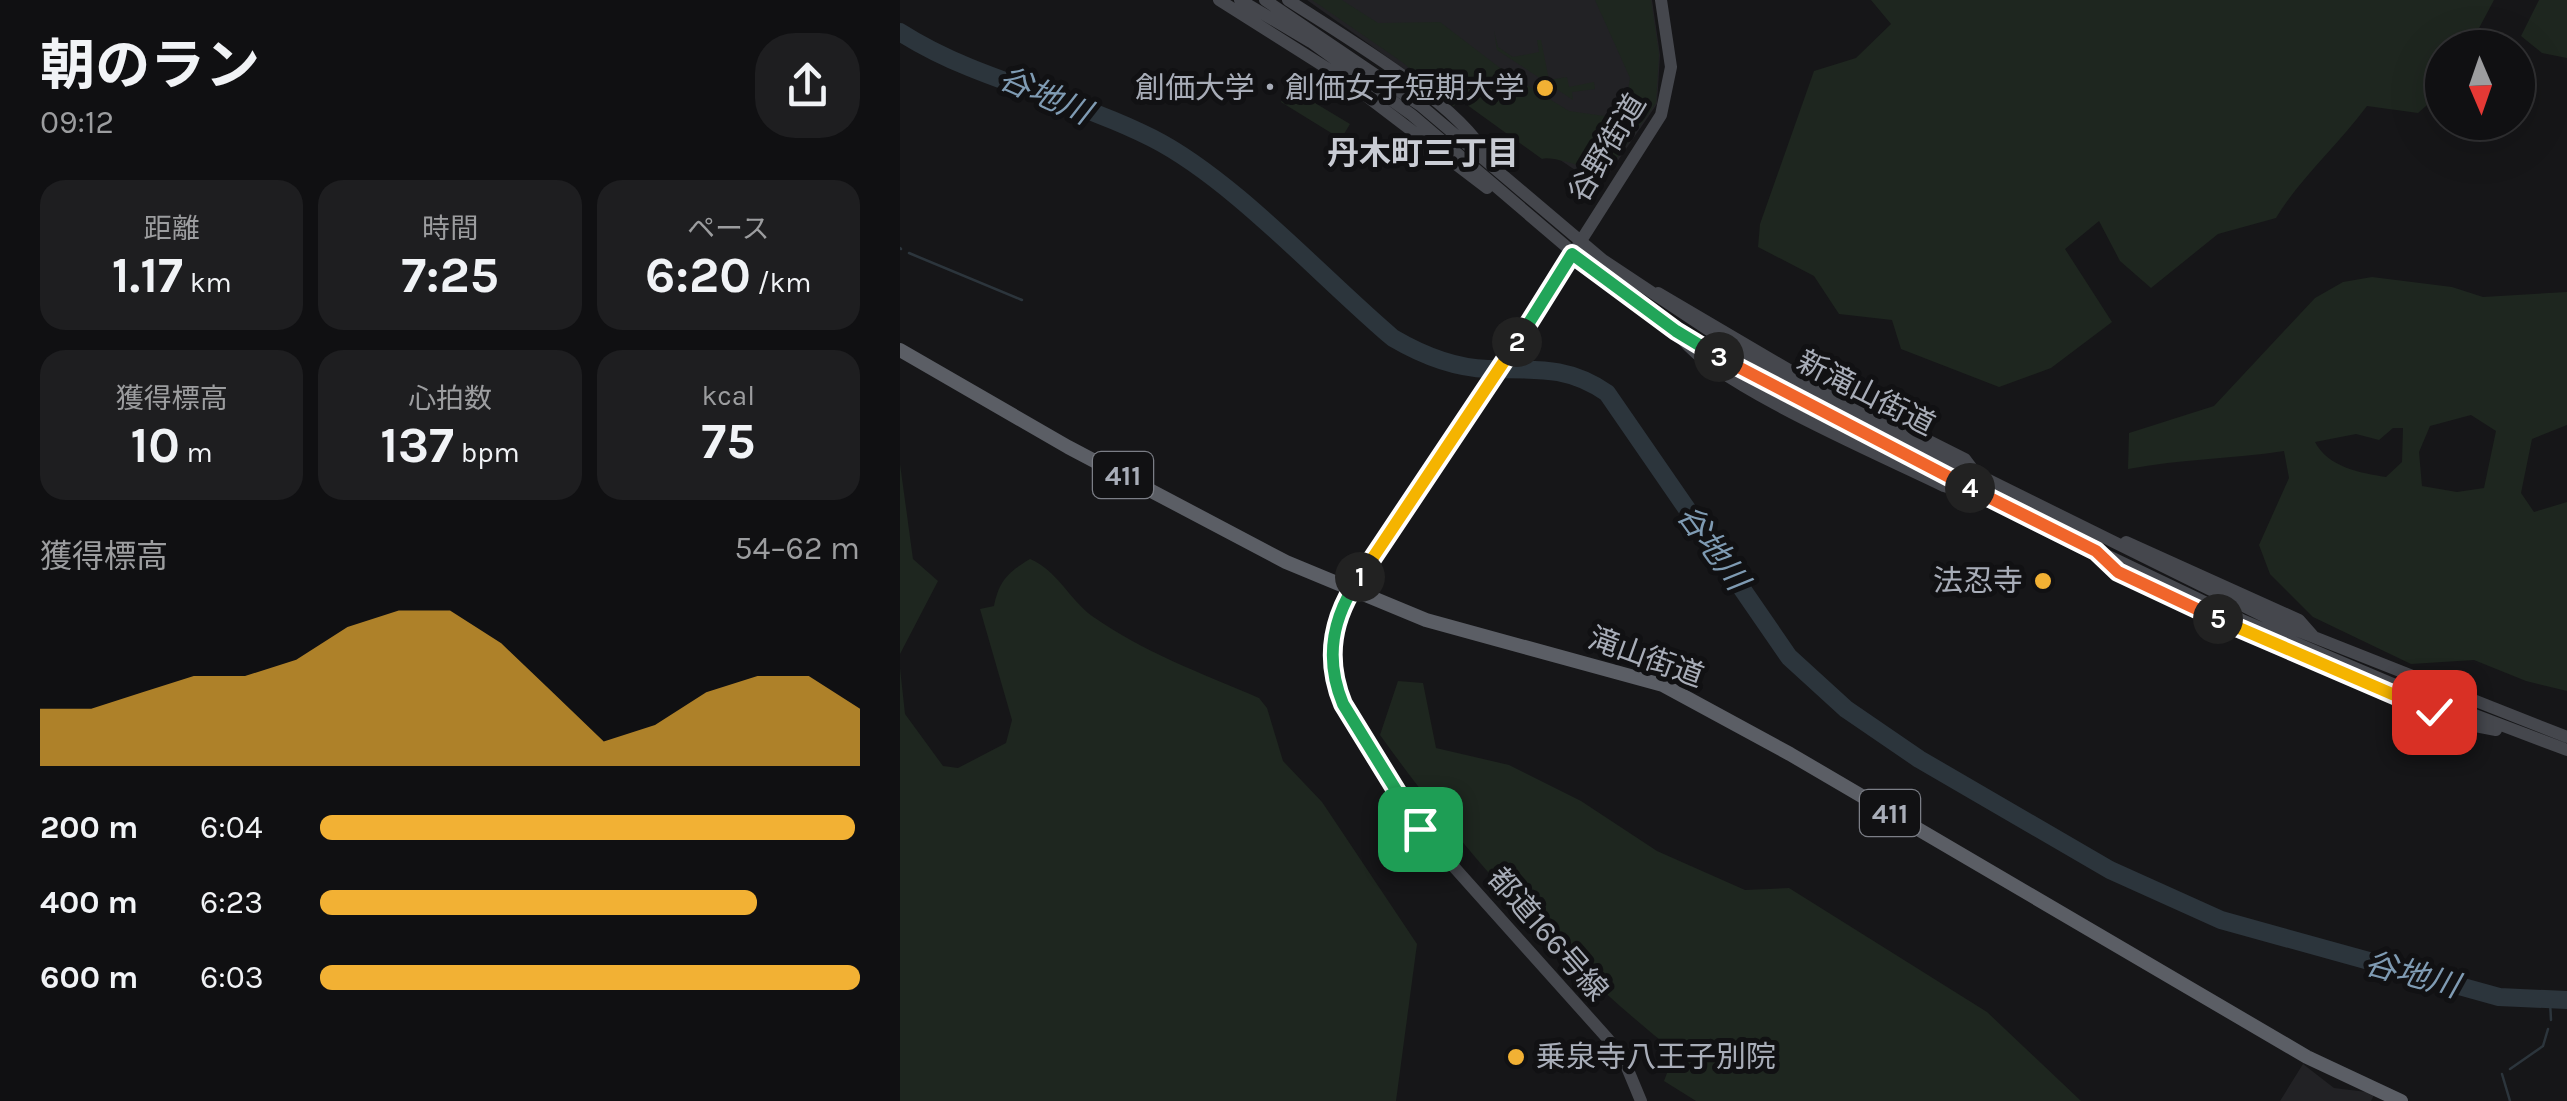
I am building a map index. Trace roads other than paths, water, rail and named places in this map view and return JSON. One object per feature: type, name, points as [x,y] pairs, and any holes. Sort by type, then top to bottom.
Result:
[{"type":"highway","name":"滝山街道","points":[[900,350],[1227,532],[1351,590],[1426,620],[1663,686],[1790,754],[2293,1049],[2401,1101]]},
{"type":"main road","points":[[1219,0],[1344,79],[1466,174],[1526,215]]},
{"type":"main road","name":"新滝山街道","points":[[1240,0],[1310,42],[1412,115],[1572,254],[1676,331],[1787,395],[2096,551],[2118,572],[2285,651],[2465,724],[2565,747]]},
{"type":"main road","points":[[1265,0],[1372,69],[1629,278],[1796,374],[1965,458],[1978,476],[2090,530],[2152,550],[2299,620],[2314,638],[2565,747]]},
{"type":"main road","points":[[1288,0],[1471,132],[1490,163]]},
{"type":"main road","name":"谷野街道","points":[[1351,590],[1494,379],[1644,145],[1666,101],[1670,67],[1661,0]]},
{"type":"main road","name":"都道166号線","points":[[1351,590],[1332,642],[1335,682],[1343,704],[1420,829],[1608,1039],[1626,1065],[1640,1101]]},
{"type":"waterway","name":"谷地川","points":[[900,32],[960,63],[1121,124],[1183,156],[1245,203],[1404,344],[1463,366],[1564,373],[1607,393],[1789,657],[1846,709],[1919,759],[2110,870],[2221,920],[2499,997],[2567,1000]]},
{"type":"waterway","points":[[909,253],[1022,300]]},
{"type":"waterway","points":[[2550,1001],[2551,1020]]},
{"type":"waterway","points":[[2510,1069],[2543,1046],[2548,1029]]},
{"type":"waterway","points":[[2502,1074],[2510,1101]]},
{"type":"place","name":"創価大学・創価女子短期大学","points":[[1545,88]]},
{"type":"place","name":"法忍寺","points":[[2043,581]]},
{"type":"place","name":"乗泉寺八王子別院","points":[[1516,1057]]},
{"type":"district","name":"丹木町三丁目","points":[[1423,153]]}]
